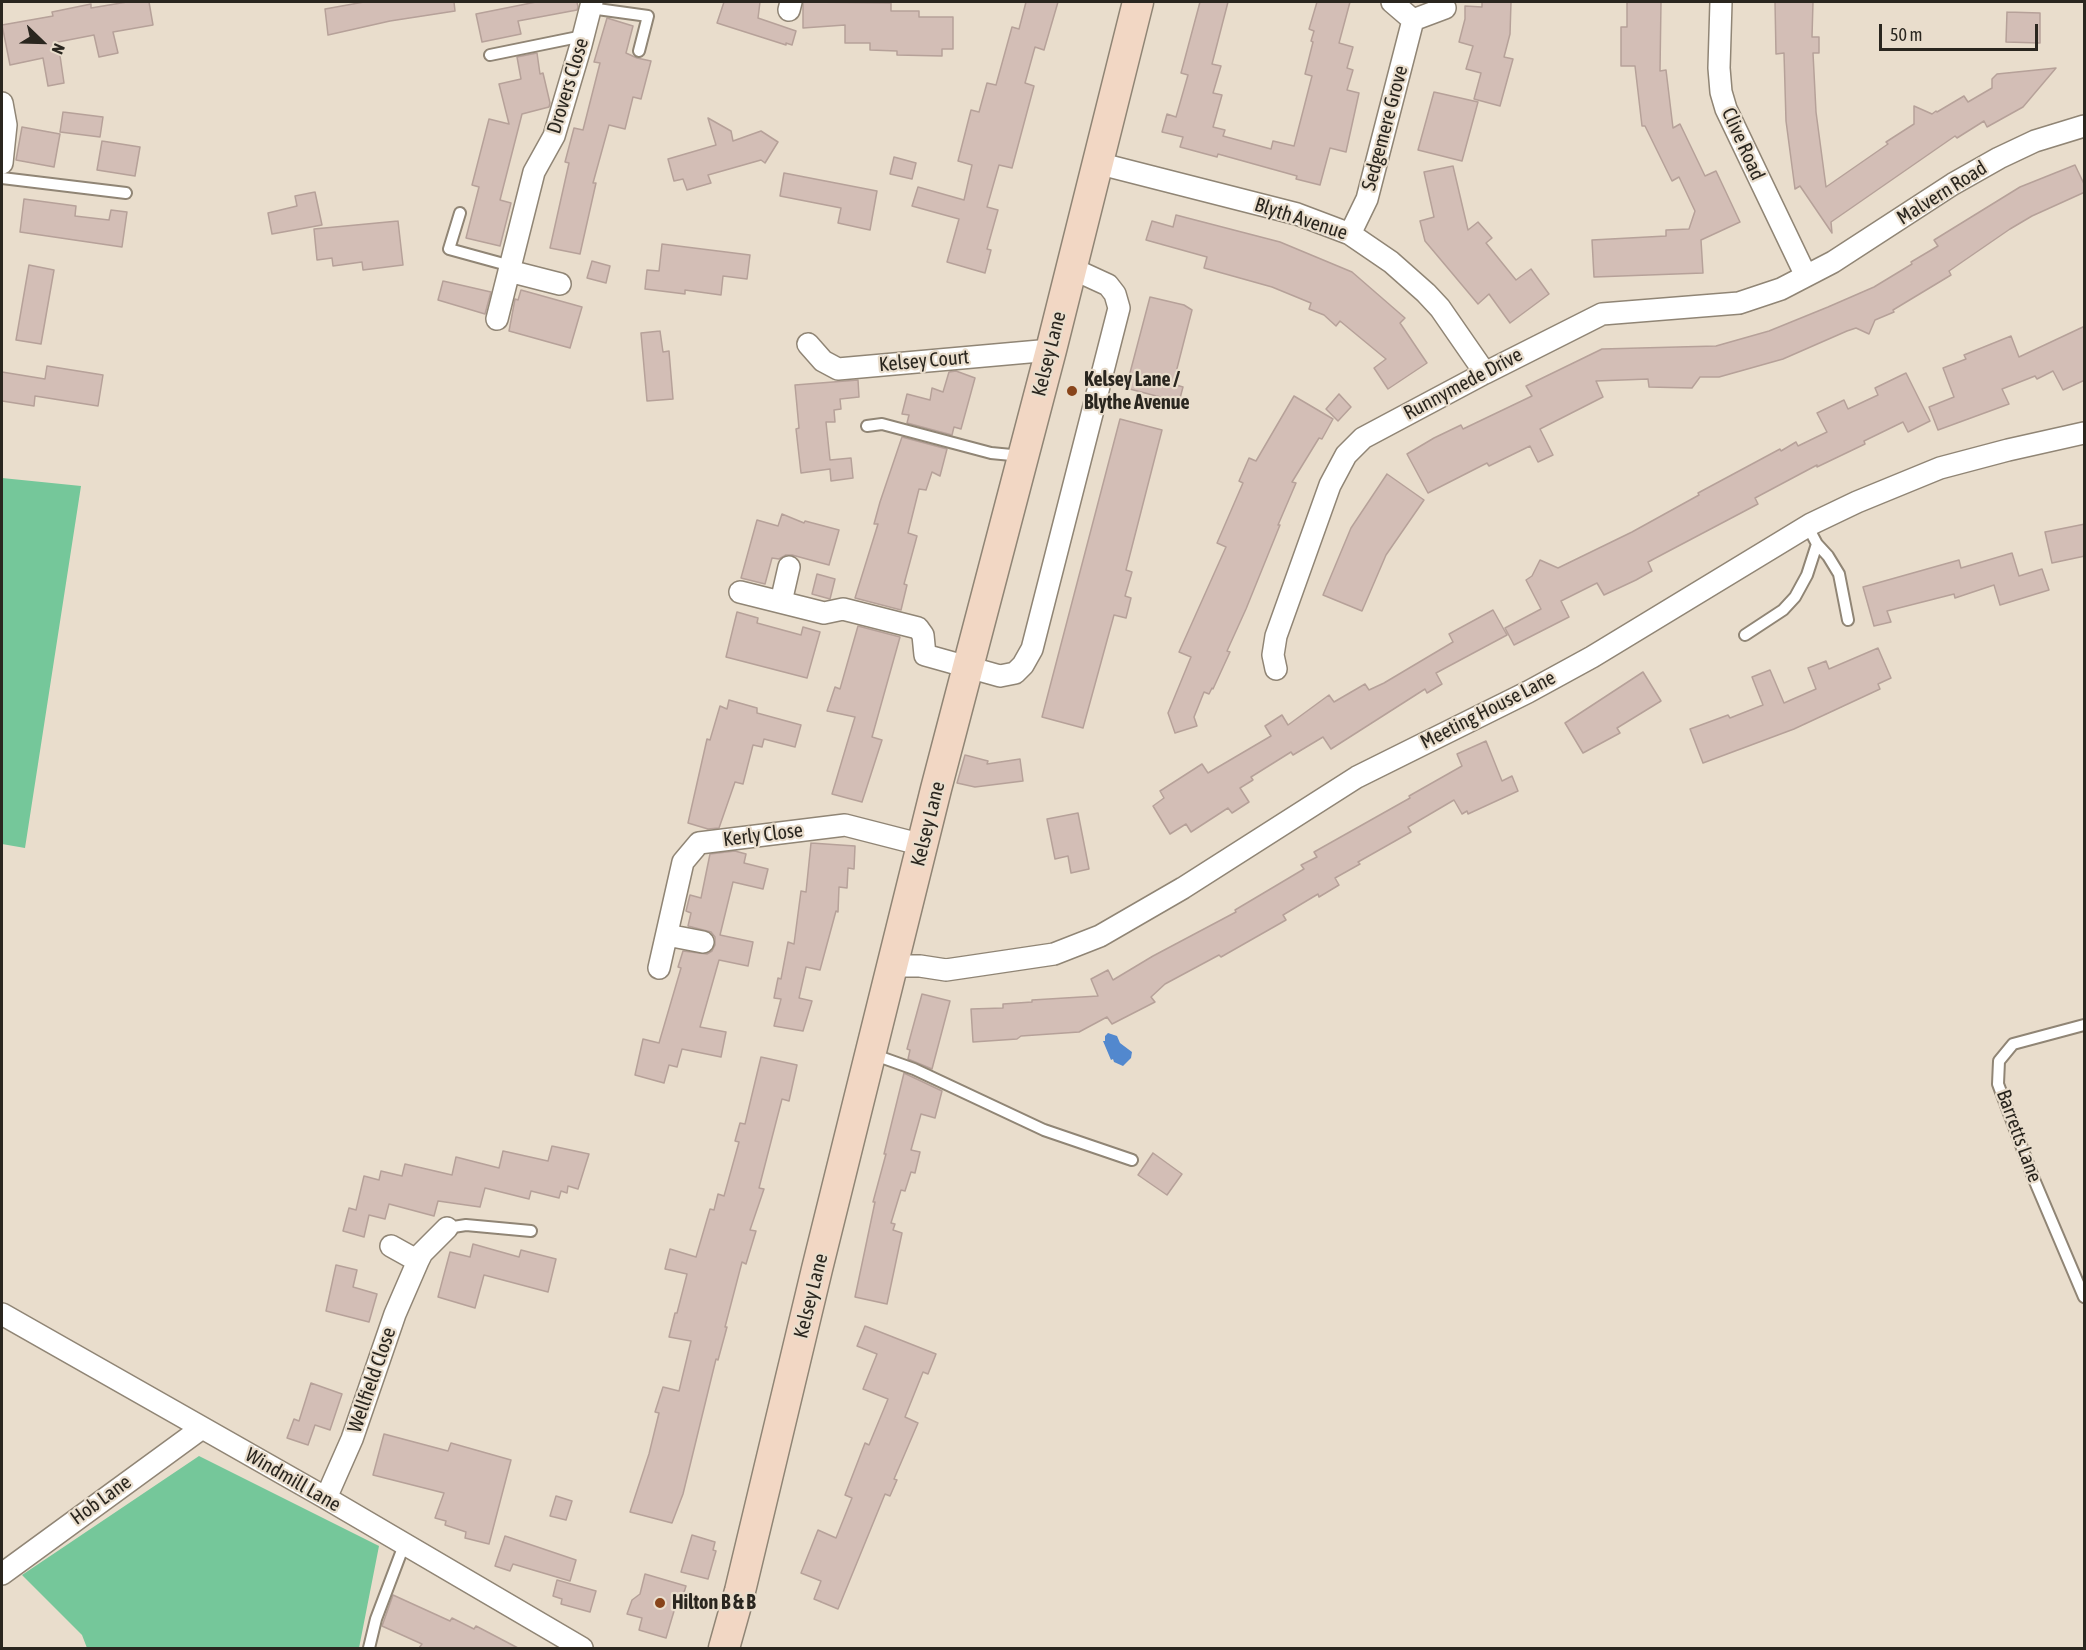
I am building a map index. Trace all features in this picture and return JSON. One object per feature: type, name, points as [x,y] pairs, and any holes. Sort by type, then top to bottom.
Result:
[{"type":"main road","name":"Kelsey Lane","points":[[724,1648],[740,1591],[892,966],[1138,2]]},
{"type":"street","points":[[1392,2],[1413,20],[1445,8]]},
{"type":"street","name":"Clive Road","points":[[1721,2],[1719,68],[1726,109],[1806,276]]},
{"type":"street","name":"Drovers Close","points":[[497,319],[534,172],[554,136],[591,5]]},
{"type":"street","name":"Sedgemere Grove","points":[[1350,234],[1367,199],[1413,20]]},
{"type":"street","points":[[2,103],[6,126],[2,163]]},
{"type":"street","name":"Malvern Road","points":[[1806,276],[1848,253],[1953,184],[1999,158],[2035,141],[2085,126]]},
{"type":"street","name":"Blyth Avenue","points":[[1097,164],[1297,214],[1350,234],[1391,262],[1426,293],[1460,334],[1485,373]]},
{"type":"street","points":[[510,268],[560,284]]},
{"type":"street","points":[[740,592],[824,613],[843,609],[918,628],[923,635],[925,655],[1000,676],[1015,673],[1023,665],[1032,649],[1119,308],[1116,294],[1108,285],[1071,268]]},
{"type":"street","name":"Runnymede Drive","points":[[1276,669],[1273,655],[1276,636],[1330,484],[1346,455],[1358,443],[1375,431],[1602,314],[1739,303],[1781,289],[1806,276]]},
{"type":"street","name":"Kelsey Court","points":[[808,344],[823,361],[838,369],[1051,350]]},
{"type":"street","name":"Meeting House Lane","points":[[892,966],[920,966],[946,970],[1054,954],[1101,936],[1183,888],[1357,777],[1528,692],[1812,536],[1857,502],[1940,468],[2085,433]]},
{"type":"street","points":[[781,602],[789,567]]},
{"type":"street","name":"Kerly Close","points":[[659,968],[683,862],[699,843],[845,825],[923,845]]},
{"type":"street","points":[[667,935],[703,942]]},
{"type":"street","name":"Wellfield Close","points":[[326,1498],[352,1439],[394,1314],[422,1253],[447,1228]]},
{"type":"street","points":[[391,1246],[418,1261]]},
{"type":"street","name":"Windmill Lane","points":[[2,1314],[326,1498],[582,1648]]},
{"type":"street","name":"Hob Lane","points":[[2,1574],[202,1428]]},
{"type":"lane","points":[[591,5],[648,16],[639,51]]},
{"type":"lane","points":[[490,55],[583,36]]},
{"type":"lane","points":[[2,178],[126,193]]},
{"type":"lane","points":[[460,213],[449,249],[510,268]]},
{"type":"lane","points":[[867,426],[882,424],[991,453],[1023,456]]},
{"type":"lane","points":[[1812,536],[1839,574],[1848,620]]},
{"type":"lane","points":[[1745,635],[1783,610],[1795,597],[1807,575],[1812,536]]},
{"type":"lane","name":"Barretts Lane","points":[[2085,1025],[2013,1044],[1999,1061],[1998,1084],[2033,1177],[2085,1297]]},
{"type":"lane","points":[[871,1053],[914,1069],[1044,1130],[1132,1160]]},
{"type":"lane","points":[[447,1228],[466,1225],[531,1231]]},
{"type":"lane","points":[[369,1648],[376,1619],[405,1545]]},
{"type":"green space","points":[[2,478],[81,486],[25,848],[2,844]]},
{"type":"green space","points":[[199,1456],[379,1546],[359,1648],[87,1648],[82,1635],[22,1575]]},
{"type":"water","points":[[1108,1033],[1117,1036],[1120,1043],[1132,1052],[1131,1058],[1123,1066],[1111,1060],[1103,1041]]},
{"type":"building","points":[[127,2],[149,2],[153,25],[113,32],[118,53],[99,57],[94,35],[58,42],[64,83],[48,86],[43,58],[10,65],[2,25],[53,16],[52,12],[91,4],[91,8]]},
{"type":"building","points":[[364,2],[454,2],[455,11],[390,21],[328,35],[325,9]]},
{"type":"building","points":[[536,2],[577,2],[578,7],[577,10],[518,21],[521,34],[482,42],[476,14]]},
{"type":"building","points":[[724,2],[760,2],[758,18],[796,31],[792,45],[717,23]]},
{"type":"building","points":[[803,2],[891,3],[891,11],[919,11],[919,17],[953,17],[953,49],[942,49],[942,56],[897,55],[897,51],[870,50],[870,43],[845,43],[845,25],[803,28]]},
{"type":"building","points":[[1026,2],[1058,2],[1044,50],[1035,47],[1025,83],[1034,86],[1012,168],[999,165],[987,207],[998,210],[987,249],[991,250],[985,273],[947,262],[959,219],[912,206],[918,187],[964,200],[972,165],[958,161],[971,110],[979,112],[987,83],[996,85],[1012,27],[1019,29]]},
{"type":"building","points":[[1200,2],[1228,2],[1212,64],[1221,66],[1213,93],[1222,95],[1213,127],[1225,130],[1223,136],[1271,149],[1273,141],[1294,146],[1312,76],[1305,74],[1314,31],[1309,29],[1317,2],[1350,2],[1339,43],[1353,47],[1347,68],[1353,70],[1347,90],[1359,93],[1346,152],[1330,148],[1320,185],[1296,179],[1297,176],[1218,154],[1217,157],[1180,147],[1183,137],[1162,132],[1167,114],[1176,117],[1188,75],[1181,73]]},
{"type":"building","points":[[1482,2],[1511,2],[1510,34],[1504,57],[1513,59],[1500,106],[1474,99],[1481,73],[1466,69],[1473,46],[1459,42],[1465,19],[1465,6],[1482,7]]},
{"type":"building","points":[[1627,2],[1661,2],[1660,71],[1666,70],[1673,128],[1680,124],[1705,176],[1716,171],[1740,222],[1701,240],[1703,273],[1594,277],[1592,240],[1666,236],[1666,230],[1689,229],[1695,211],[1679,177],[1672,181],[1645,126],[1642,126],[1635,66],[1621,66],[1621,27],[1627,27]]},
{"type":"building","points":[[1775,2],[1813,2],[1812,37],[1819,37],[1819,53],[1813,53],[1816,112],[1826,187],[1914,124],[1914,106],[1932,114],[1964,96],[1968,102],[1992,88],[1992,79],[1997,74],[2056,68],[2023,107],[1987,127],[1984,121],[1957,138],[1955,136],[1831,222],[1832,233],[1800,186],[1795,189],[1786,121],[1784,53],[1776,54]]},
{"type":"building","points":[[2007,12],[2040,13],[2040,43],[2006,42]]},
{"type":"building","points":[[607,18],[633,26],[626,53],[651,61],[641,99],[633,97],[625,129],[609,125],[593,183],[596,183],[580,254],[550,248],[569,163],[565,162],[574,128],[583,130],[600,63],[594,62]]},
{"type":"building","points":[[537,53],[540,74],[543,73],[550,103],[549,107],[522,114],[500,200],[511,203],[500,246],[466,238],[479,187],[472,185],[489,119],[509,124],[499,84],[521,79],[517,57]]},
{"type":"building","points":[[1434,92],[1478,102],[1462,161],[1418,150]]},
{"type":"building","points":[[63,112],[103,117],[100,137],[60,132]]},
{"type":"building","points":[[708,118],[731,131],[733,141],[761,131],[778,142],[765,163],[761,160],[708,175],[711,183],[687,190],[683,179],[674,181],[668,159],[716,145]]},
{"type":"building","points":[[22,127],[60,134],[54,167],[16,160]]},
{"type":"building","points":[[102,141],[140,147],[135,176],[97,170]]},
{"type":"building","points":[[894,157],[916,163],[912,179],[890,174]]},
{"type":"building","points":[[2075,165],[2085,186],[2085,192],[2032,216],[2010,229],[1949,271],[1951,275],[1893,310],[1894,312],[1875,320],[1869,334],[1856,328],[1783,359],[1719,377],[1700,377],[1692,388],[1649,387],[1648,379],[1596,381],[1603,397],[1540,429],[1553,455],[1538,462],[1530,446],[1489,466],[1487,463],[1428,493],[1407,454],[1461,425],[1463,429],[1532,396],[1526,386],[1602,349],[1716,346],[1769,331],[1828,307],[1874,287],[1912,264],[1911,262],[1938,246],[1934,240],[2020,187]]},
{"type":"building","points":[[1453,166],[1468,230],[1478,222],[1492,238],[1486,243],[1516,280],[1531,269],[1549,294],[1510,323],[1489,294],[1478,304],[1425,241],[1420,221],[1434,217],[1424,172]]},
{"type":"building","points":[[784,173],[877,191],[870,230],[838,223],[841,208],[780,196]]},
{"type":"building","points":[[315,192],[322,225],[272,234],[268,213],[297,206],[295,196]]},
{"type":"building","points":[[24,199],[76,206],[75,216],[109,220],[111,210],[127,212],[122,247],[20,232]]},
{"type":"building","points":[[1176,215],[1280,242],[1352,272],[1405,318],[1400,323],[1427,363],[1388,389],[1374,368],[1386,359],[1340,321],[1336,326],[1324,315],[1309,309],[1311,303],[1272,287],[1204,268],[1207,257],[1146,240],[1152,221],[1173,227]]},
{"type":"building","points":[[398,221],[403,265],[363,270],[362,262],[333,266],[332,258],[317,260],[314,229]]},
{"type":"building","points":[[662,244],[750,255],[747,279],[723,276],[721,295],[685,290],[685,294],[645,289],[647,270],[659,271]]},
{"type":"building","points":[[592,261],[610,266],[606,283],[587,278]]},
{"type":"building","points":[[29,265],[54,270],[41,344],[16,340]]},
{"type":"building","points":[[443,281],[491,292],[485,314],[438,300]]},
{"type":"building","points":[[521,290],[582,307],[570,348],[509,331],[515,299],[518,300]]},
{"type":"building","points":[[1150,297],[1184,305],[1192,310],[1173,384],[1183,387],[1179,402],[1126,388]]},
{"type":"building","points":[[2085,326],[2085,380],[2063,390],[2053,371],[2037,379],[2035,376],[2002,389],[2009,404],[1938,430],[1929,407],[1954,397],[1943,368],[1966,359],[1964,355],[2011,336],[2019,357]]},
{"type":"building","points":[[660,331],[663,352],[669,351],[673,399],[647,401],[641,333]]},
{"type":"building","points":[[47,366],[103,375],[98,406],[35,396],[34,406],[2,401],[2,372],[45,379]]},
{"type":"building","points":[[956,371],[975,378],[961,429],[954,427],[952,435],[907,423],[909,415],[902,414],[907,394],[930,400],[932,388],[943,392],[949,372]]},
{"type":"building","points":[[1906,373],[1930,421],[1908,432],[1903,422],[1864,441],[1865,444],[1817,467],[1817,465],[1755,498],[1758,504],[1648,562],[1652,571],[1636,580],[1604,595],[1597,583],[1561,601],[1569,617],[1514,645],[1505,628],[1541,609],[1526,580],[1532,576],[1540,560],[1558,568],[1632,532],[1780,449],[1781,451],[1796,442],[1798,446],[1827,432],[1817,413],[1844,400],[1848,409],[1878,395],[1875,388]]},
{"type":"building","points":[[858,380],[859,397],[840,399],[841,409],[834,410],[835,422],[826,422],[830,460],[851,458],[853,478],[831,481],[830,469],[801,473],[796,429],[799,428],[795,385]]},
{"type":"building","points":[[1339,394],[1351,407],[1338,421],[1326,409]]},
{"type":"building","points":[[1294,396],[1333,419],[1292,482],[1296,483],[1227,651],[1230,652],[1213,689],[1209,694],[1204,692],[1194,717],[1197,726],[1175,733],[1168,713],[1191,657],[1179,652],[1226,547],[1217,543],[1243,483],[1239,481],[1249,458],[1256,461]]},
{"type":"building","points":[[1120,419],[1162,430],[1126,570],[1132,572],[1125,596],[1131,598],[1126,618],[1114,615],[1083,728],[1042,717]]},
{"type":"building","points":[[902,437],[947,449],[940,476],[932,472],[926,490],[919,489],[908,533],[917,536],[904,584],[907,585],[901,610],[855,598],[878,524],[874,524],[880,502]]},
{"type":"building","points":[[1387,474],[1424,500],[1386,555],[1362,611],[1323,595],[1351,528]]},
{"type":"building","points":[[782,514],[804,523],[805,521],[839,530],[829,565],[786,555],[779,559],[772,558],[765,584],[741,578],[757,520],[778,526]]},
{"type":"building","points":[[2085,524],[2085,556],[2052,563],[2045,532]]},
{"type":"building","points":[[2012,553],[2019,576],[2042,569],[2049,590],[2000,605],[1994,585],[1955,598],[1954,594],[1887,611],[1891,622],[1874,626],[1863,587],[1959,560],[1961,568]]},
{"type":"building","points":[[817,574],[835,579],[830,599],[812,594]]},
{"type":"building","points":[[1493,610],[1507,635],[1436,673],[1442,684],[1427,693],[1425,689],[1331,749],[1323,737],[1293,755],[1291,752],[1251,777],[1253,780],[1240,788],[1249,802],[1232,813],[1228,808],[1191,832],[1186,824],[1170,834],[1153,806],[1164,798],[1160,791],[1202,764],[1208,773],[1271,736],[1265,726],[1282,715],[1288,725],[1329,695],[1334,702],[1365,684],[1369,690],[1384,683],[1453,642],[1449,634]]},
{"type":"building","points":[[737,612],[758,618],[757,623],[801,635],[803,627],[820,632],[807,678],[726,657]]},
{"type":"building","points":[[858,626],[900,637],[872,737],[882,740],[862,802],[832,794],[855,717],[827,711],[835,687],[840,689]]},
{"type":"building","points":[[1878,648],[1891,678],[1878,684],[1880,689],[1794,729],[1703,763],[1690,729],[1728,715],[1730,718],[1763,705],[1752,677],[1770,670],[1784,703],[1816,689],[1808,668],[1826,661],[1829,669]]},
{"type":"building","points":[[1643,672],[1661,701],[1617,728],[1620,733],[1583,753],[1565,723]]},
{"type":"building","points":[[729,700],[757,708],[757,713],[801,725],[795,747],[764,739],[762,747],[753,745],[743,784],[735,782],[719,828],[708,829],[688,823],[707,739],[710,740],[720,706],[727,709]]},
{"type":"building","points":[[1486,741],[1502,781],[1512,776],[1518,791],[1468,814],[1467,811],[1462,814],[1454,800],[1408,827],[1411,832],[1335,878],[1339,885],[1319,897],[1318,894],[1283,915],[1286,920],[1221,957],[1219,955],[1165,984],[1151,997],[1155,1002],[1112,1024],[1107,1017],[1079,1032],[973,1042],[971,1009],[1003,1008],[1003,1004],[1032,1002],[1032,1000],[1098,996],[1091,979],[1108,970],[1113,980],[1236,912],[1235,910],[1304,869],[1301,865],[1317,857],[1314,852],[1462,766],[1457,754]]},
{"type":"building","points":[[965,755],[988,761],[987,764],[1020,759],[1023,781],[975,787],[957,783]]},
{"type":"building","points":[[1078,813],[1089,869],[1071,873],[1068,856],[1055,859],[1047,819]]},
{"type":"building","points":[[811,843],[855,846],[854,869],[848,868],[847,888],[839,887],[838,912],[836,911],[820,970],[806,967],[799,998],[812,1001],[803,1031],[774,1026],[781,999],[774,998],[778,978],[781,979],[788,942],[794,944],[801,891],[806,892]]},
{"type":"building","points":[[735,851],[746,854],[744,863],[768,869],[763,889],[733,882],[720,935],[753,942],[748,966],[719,960],[700,1027],[726,1032],[721,1057],[682,1049],[677,1067],[669,1065],[664,1083],[635,1075],[643,1039],[659,1043],[681,968],[678,967],[683,951],[707,954],[715,945],[715,937],[711,932],[688,926],[691,913],[686,911],[690,895],[701,898],[710,854]]},
{"type":"building","points":[[922,994],[950,1001],[932,1069],[908,1059],[910,1050],[907,1049]]},
{"type":"building","points":[[761,1057],[797,1065],[789,1101],[782,1099],[759,1188],[764,1189],[750,1230],[756,1231],[746,1264],[742,1262],[683,1494],[672,1523],[630,1512],[649,1454],[659,1413],[655,1412],[663,1387],[679,1391],[691,1341],[669,1337],[687,1274],[665,1269],[670,1249],[696,1257],[710,1209],[714,1210],[718,1194],[724,1196],[739,1142],[735,1141],[740,1123],[745,1124]]},
{"type":"building","points":[[904,1073],[942,1091],[935,1118],[921,1114],[911,1150],[920,1152],[915,1173],[911,1172],[905,1191],[901,1190],[891,1223],[895,1224],[893,1230],[902,1233],[887,1304],[855,1297],[875,1202],[873,1202]]},
{"type":"building","points":[[552,1146],[589,1154],[578,1189],[568,1186],[567,1193],[561,1191],[559,1198],[531,1191],[529,1199],[485,1188],[480,1207],[438,1201],[434,1216],[389,1204],[385,1219],[369,1215],[364,1237],[343,1231],[349,1208],[356,1210],[364,1176],[379,1180],[381,1171],[402,1176],[405,1164],[452,1175],[456,1157],[499,1168],[503,1151],[548,1161]]},
{"type":"building","points":[[1153,1153],[1182,1174],[1167,1195],[1138,1175]]},
{"type":"building","points":[[473,1244],[519,1257],[521,1250],[556,1259],[548,1292],[484,1275],[475,1308],[438,1297],[450,1252],[470,1257]]},
{"type":"building","points":[[336,1265],[357,1270],[353,1287],[377,1294],[369,1322],[326,1311]]},
{"type":"building","points":[[865,1326],[936,1354],[928,1374],[923,1372],[905,1417],[918,1423],[894,1479],[897,1480],[890,1496],[885,1494],[838,1609],[814,1599],[821,1581],[801,1573],[818,1530],[836,1538],[852,1498],[845,1495],[865,1443],[869,1445],[888,1399],[863,1389],[877,1354],[857,1346]]},
{"type":"building","points":[[311,1383],[342,1394],[330,1430],[315,1425],[308,1445],[287,1438],[294,1419],[299,1421]]},
{"type":"building","points":[[384,1434],[448,1451],[451,1443],[511,1460],[489,1544],[465,1538],[466,1532],[445,1525],[446,1521],[435,1518],[444,1493],[373,1475]]},
{"type":"building","points":[[556,1496],[572,1501],[566,1520],[550,1516]]},
{"type":"building","points":[[692,1535],[715,1542],[713,1550],[716,1551],[708,1579],[681,1572]]},
{"type":"building","points":[[505,1536],[576,1560],[570,1581],[513,1564],[510,1571],[495,1566]]},
{"type":"building","points":[[645,1574],[686,1586],[681,1602],[677,1601],[666,1638],[639,1630],[642,1618],[627,1614],[632,1600],[640,1594]]},
{"type":"building","points":[[557,1580],[596,1591],[590,1612],[561,1604],[562,1599],[553,1596]]},
{"type":"building","points":[[393,1595],[450,1621],[452,1618],[474,1629],[476,1626],[518,1648],[419,1648],[422,1644],[382,1626]]},
{"type":"place","name":"Kelsey Lane / Blythe Avenue","points":[[1072,391]]},
{"type":"place","name":"Hilton B & B","points":[[660,1603]]}]
